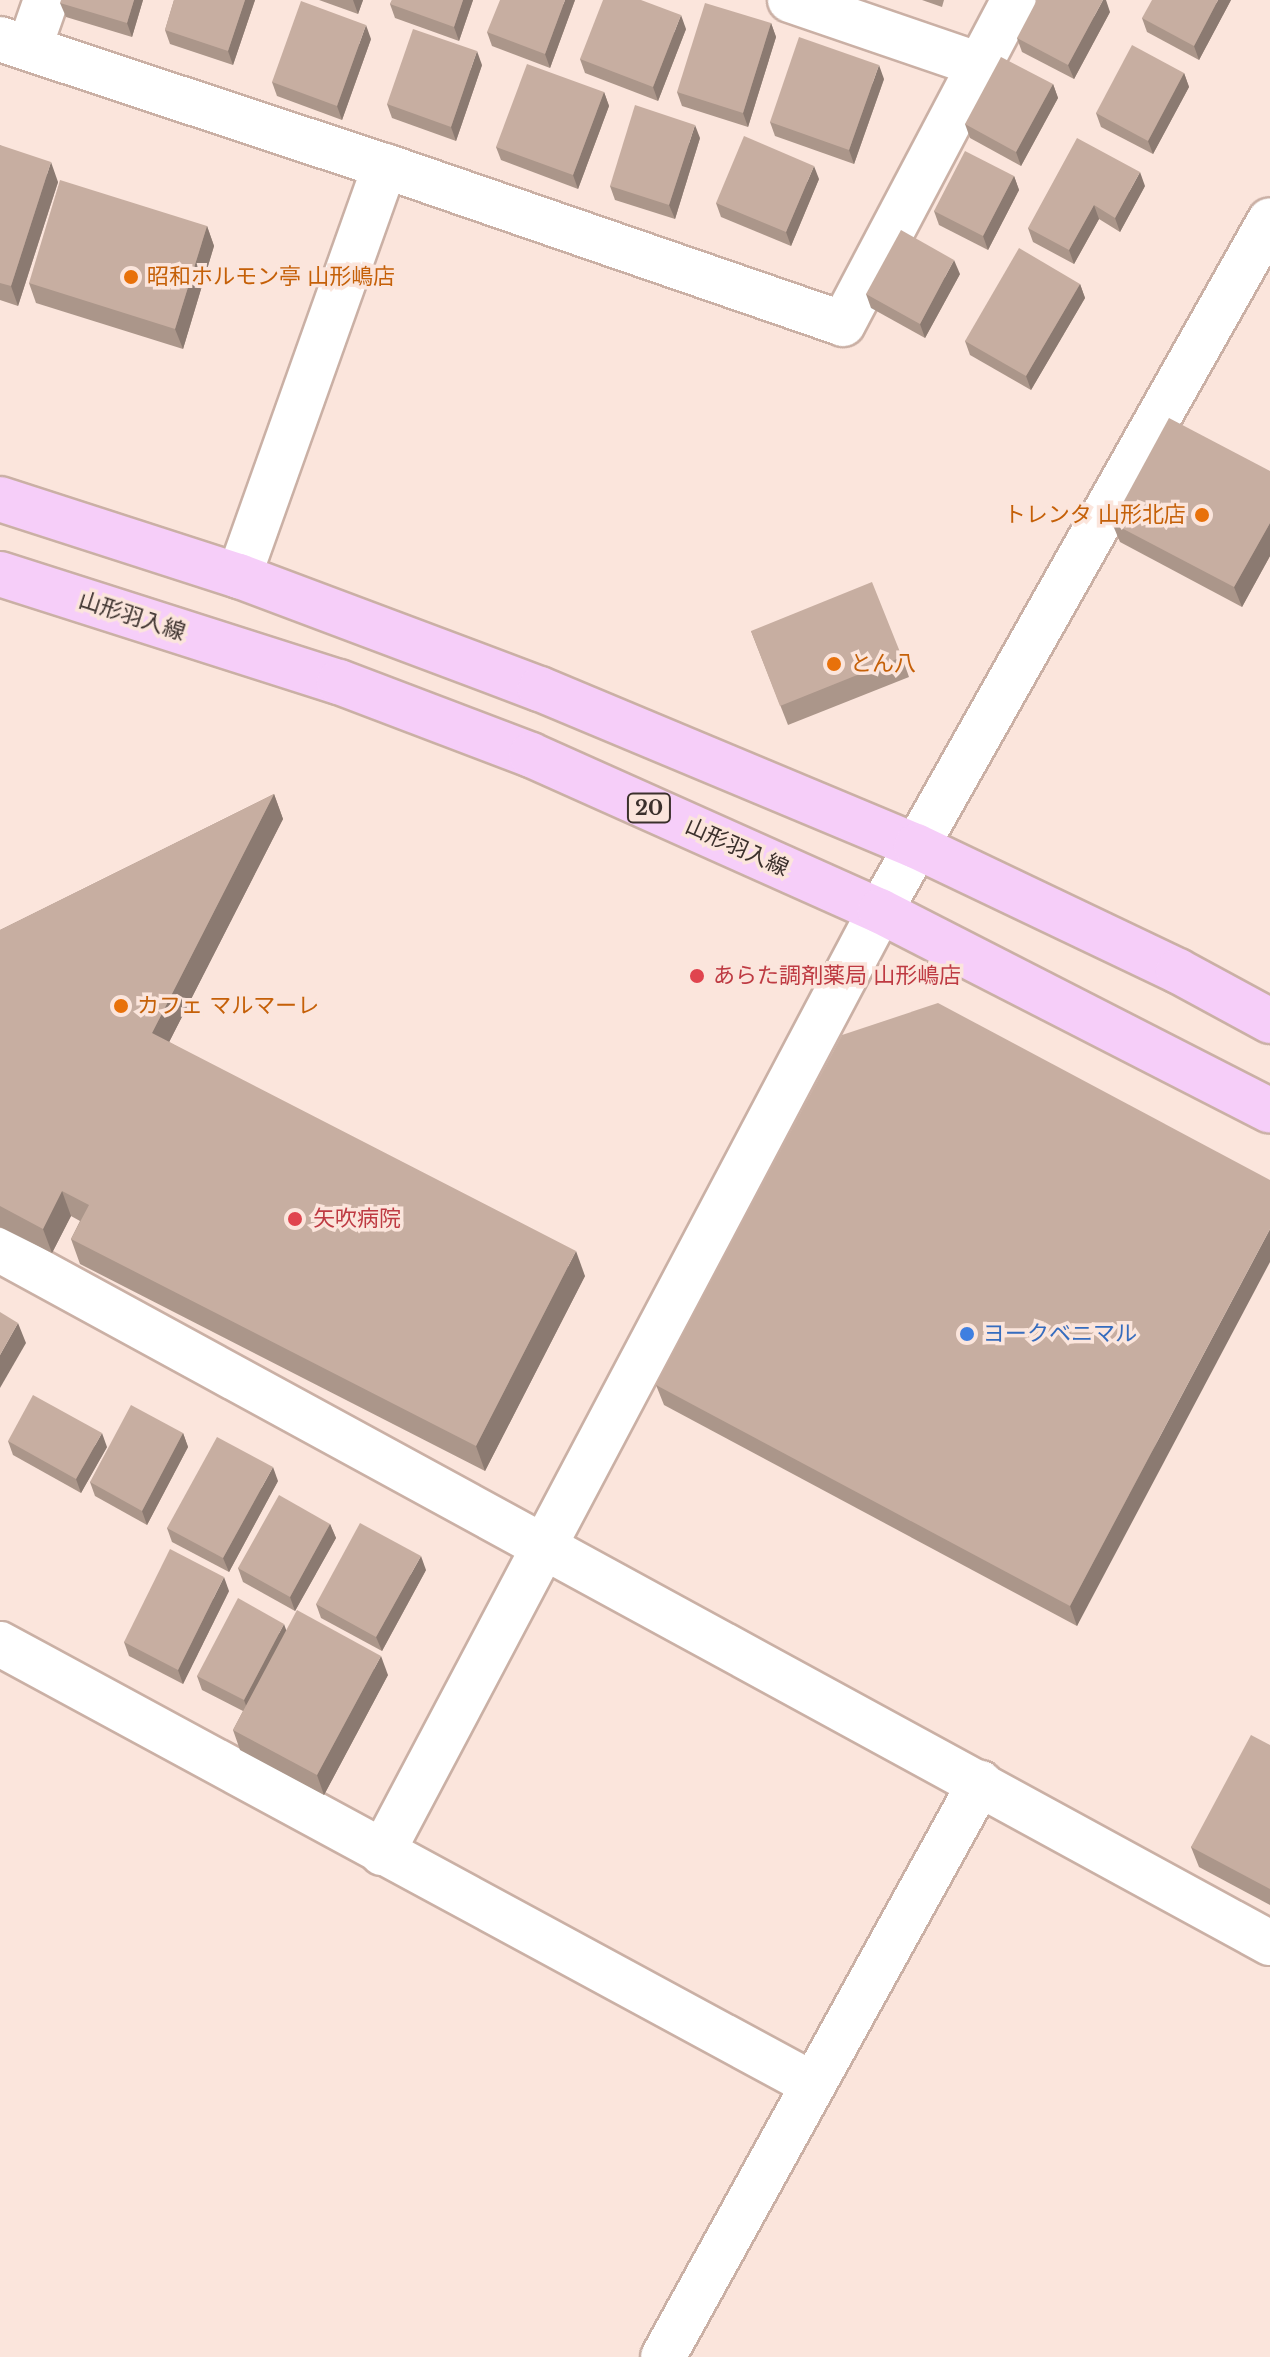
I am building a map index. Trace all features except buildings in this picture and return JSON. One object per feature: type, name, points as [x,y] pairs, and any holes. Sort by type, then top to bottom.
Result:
[{"type":"main road","points":[[0,499],[239,576],[540,689],[916,846],[1178,971],[1270,1021]]},
{"type":"main road","name":"山形羽入線","points":[[0,574],[339,682],[531,755],[880,911],[1270,1111]]},
{"type":"street","points":[[46,0],[15,42],[843,324],[1014,0]]},
{"type":"street","points":[[790,0],[980,65]]},
{"type":"street","points":[[239,576],[385,166]]},
{"type":"street","points":[[382,1853],[916,846],[1256,283],[1270,220]]},
{"type":"street","points":[[0,1250],[1270,1943]]},
{"type":"street","points":[[0,1644],[812,2084]]},
{"type":"street","points":[[663,2357],[980,1783]]},
{"type":"place","name":"昭和ホルモン亭 山形嶋店","points":[[131,277]]},
{"type":"place","name":"トレンタ 山形北店","points":[[1202,515]]},
{"type":"place","name":"とん八","points":[[834,664]]},
{"type":"place","name":"あらた調剤薬局 山形嶋店","points":[[697,976]]},
{"type":"place","name":"カフェ マルマーレ","points":[[121,1006]]},
{"type":"place","name":"矢吹病院","points":[[295,1219]]},
{"type":"place","name":"ヨークベニマル","points":[[967,1334]]}]
